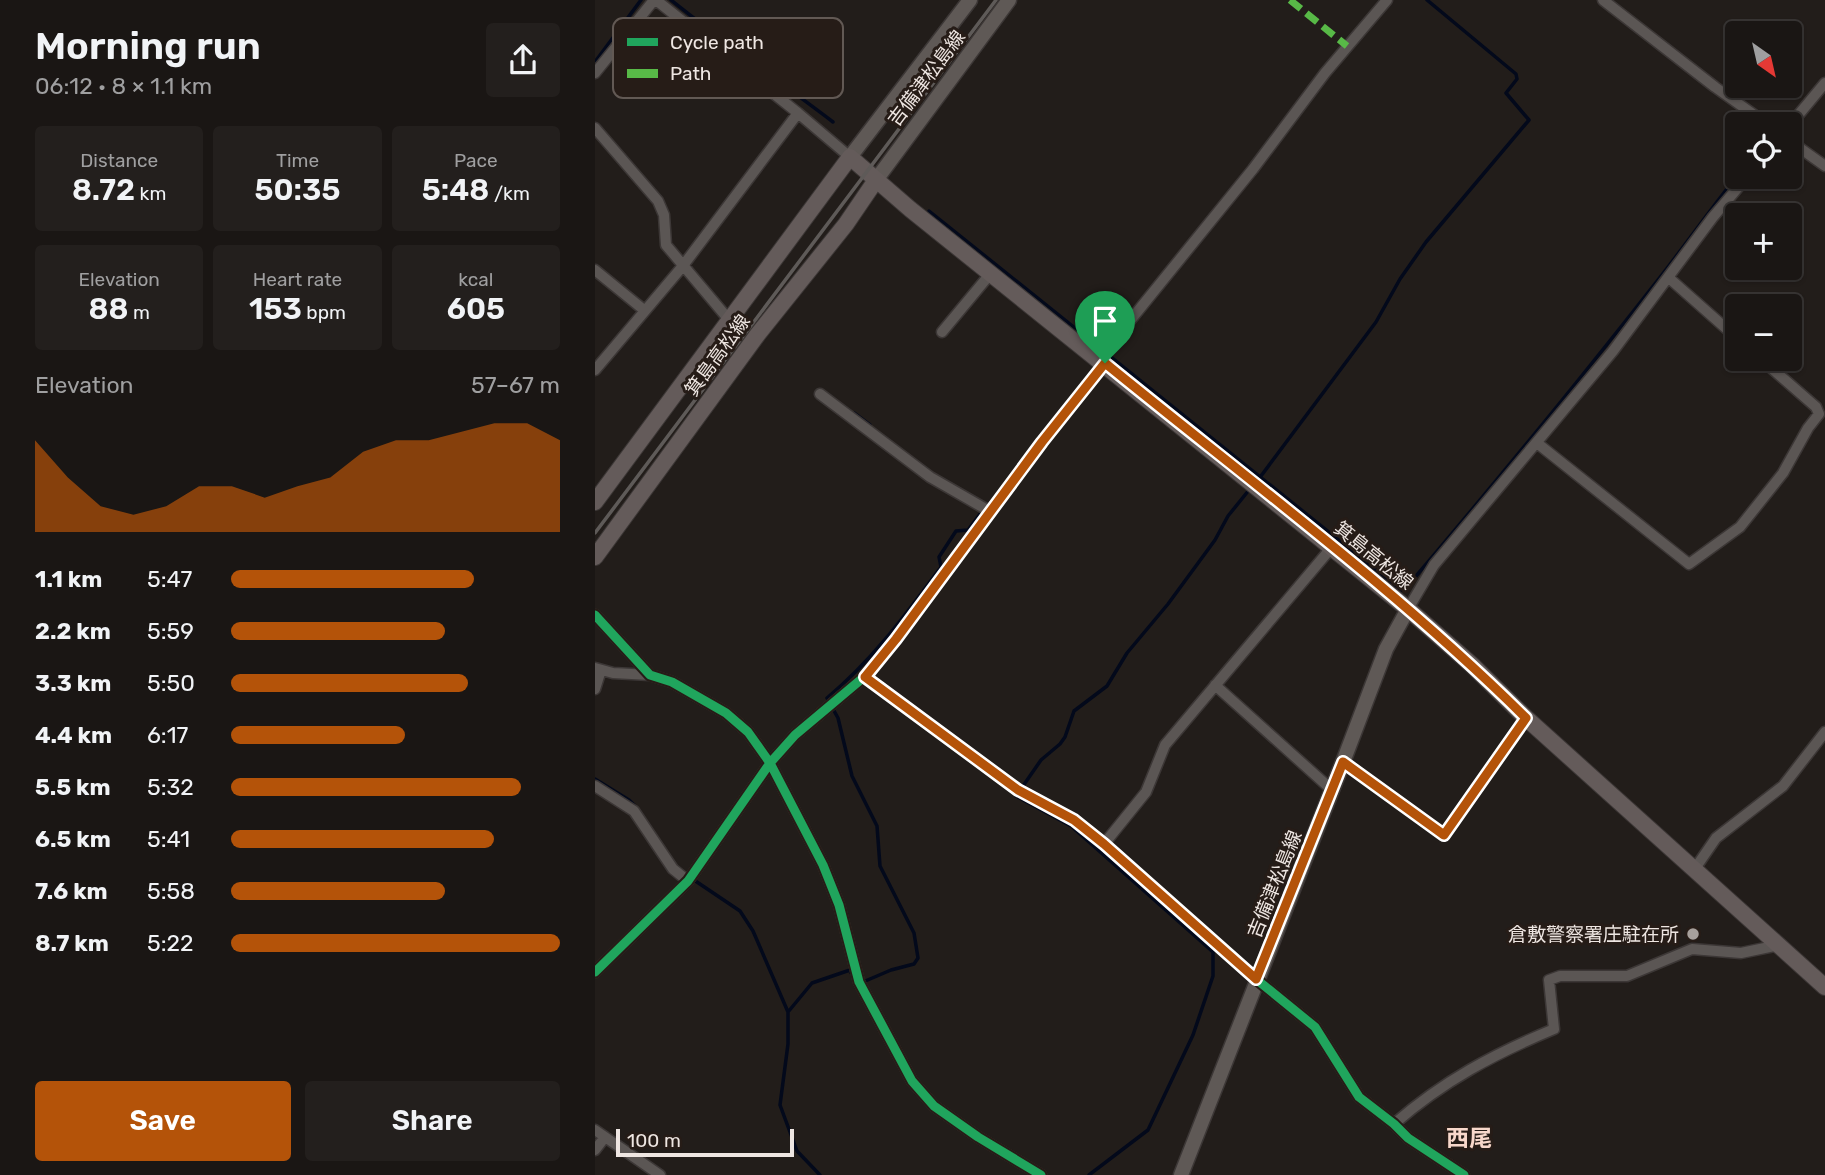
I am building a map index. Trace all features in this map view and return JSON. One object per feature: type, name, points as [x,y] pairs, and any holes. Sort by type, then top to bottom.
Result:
[{"type":"main road","name":"吉備津松島線","points":[[850,157],[970,0]]},
{"type":"main road","name":"吉備津松島線","points":[[876,180],[1009,0]]},
{"type":"main road","name":"箕島高松線","points":[[595,502],[850,157],[991,273],[1104,357],[1408,609],[1825,987]]},
{"type":"main road","name":"箕島高松線","points":[[595,557],[758,334],[846,224],[876,180]]},
{"type":"main road","name":"吉備津松島線","points":[[1183,1174],[1385,649],[1408,609]]},
{"type":"street","points":[[640,18],[655,0],[678,18]]},
{"type":"street","points":[[595,972],[691,876],[770,762],[795,735],[865,677],[896,639],[987,510],[1104,357],[1253,169],[1325,73],[1387,0]]},
{"type":"street","points":[[1603,0],[1750,112]]},
{"type":"street","points":[[595,73],[613,51]]},
{"type":"street","points":[[1801,112],[1825,83]]},
{"type":"street","points":[[780,98],[850,157]]},
{"type":"street","points":[[595,370],[682,267],[799,113]]},
{"type":"street","points":[[595,128],[658,201],[664,215],[666,245],[730,321]]},
{"type":"street","points":[[1802,150],[1825,166]]},
{"type":"street","points":[[1408,609],[1434,565],[1613,351],[1737,189]]},
{"type":"street","points":[[595,270],[644,310]]},
{"type":"street","points":[[942,332],[991,273]]},
{"type":"street","points":[[1669,278],[1725,328]]},
{"type":"street","points":[[1537,443],[1689,564],[1739,527],[1783,473],[1819,414],[1821,403],[1777,371]]},
{"type":"street","points":[[820,394],[930,477],[987,510]]},
{"type":"street","points":[[1104,844],[1146,792],[1165,745],[1332,547]]},
{"type":"street","points":[[595,615],[650,675]]},
{"type":"street","points":[[595,689],[598,669],[650,675],[672,682],[736,720],[748,732],[770,762],[827,875],[839,905],[860,983],[912,1082],[924,1097],[978,1138],[1041,1175]]},
{"type":"street","points":[[865,677],[1019,791],[1074,820],[1104,844],[1256,979],[1315,1027],[1360,1097],[1408,1138],[1464,1175]]},
{"type":"street","points":[[1215,685],[1332,790]]},
{"type":"street","points":[[1343,762],[1444,835],[1526,718]]},
{"type":"street","points":[[1694,870],[1716,838],[1783,786],[1825,732]]},
{"type":"street","points":[[595,786],[634,811],[673,869],[691,876]]},
{"type":"street","points":[[1394,1124],[1435,1090],[1478,1064],[1553,1028],[1549,980],[1559,976],[1627,976],[1692,949],[1741,953],[1779,945]]},
{"type":"street","points":[[595,1150],[600,1133],[660,1175]]},
{"type":"waterway","points":[[628,18],[641,0]]},
{"type":"waterway","points":[[671,0],[694,18]]},
{"type":"waterway","points":[[1261,476],[1376,322],[1400,279],[1426,242],[1529,120],[1506,93],[1517,79],[1516,74],[1427,0]]},
{"type":"waterway","points":[[595,62],[613,38]]},
{"type":"waterway","points":[[801,98],[833,122]]},
{"type":"waterway","points":[[929,211],[1401,590],[1406,588],[1560,403],[1727,189]]},
{"type":"waterway","points":[[854,413],[870,425]]},
{"type":"waterway","points":[[1089,1175],[1148,1130],[1193,1035],[1213,976],[1213,952],[1071,826],[1016,796],[1041,760],[1065,737],[1074,711],[1107,686],[1127,653],[1168,604],[1249,490]]},
{"type":"waterway","points":[[863,982],[914,964],[918,958],[914,933],[880,866],[877,826],[852,776],[838,718],[827,698],[859,668],[915,602],[941,567],[939,557],[956,531],[968,530],[983,510]]},
{"type":"waterway","points":[[595,779],[635,806]]},
{"type":"waterway","points":[[691,878],[740,911],[753,931],[788,1012],[788,1044],[780,1105],[797,1151],[820,1175]]},
{"type":"waterway","points":[[788,1012],[812,983],[850,970],[853,977]]},
{"type":"railway","points":[[595,533],[996,0]]},
{"type":"marked path","points":[[1290,0],[1347,46]]},
{"type":"cycle path","points":[[595,972],[688,881],[770,763],[795,735],[864,677],[896,639],[1042,442],[1105,364]]},
{"type":"cycle path","points":[[595,615],[650,675],[672,682],[726,713],[748,732],[770,763],[823,865],[839,905],[859,982],[912,1081],[934,1106],[978,1137],[1041,1175]]},
{"type":"cycle path","points":[[864,677],[1018,790],[1074,820],[1104,844],[1256,979],[1315,1027],[1359,1097],[1408,1138],[1464,1175]]},
{"type":"place","name":"倉敷警察署庄駐在所","points":[[1693,934]]},
{"type":"district","name":"西尾","points":[[1469,1138]]},
{"type":"route","points":[[1105,363],[1408,609],[1472,665],[1526,718],[1444,835],[1343,762],[1256,979],[1074,820],[1018,790],[865,677],[1105,363]]}]
